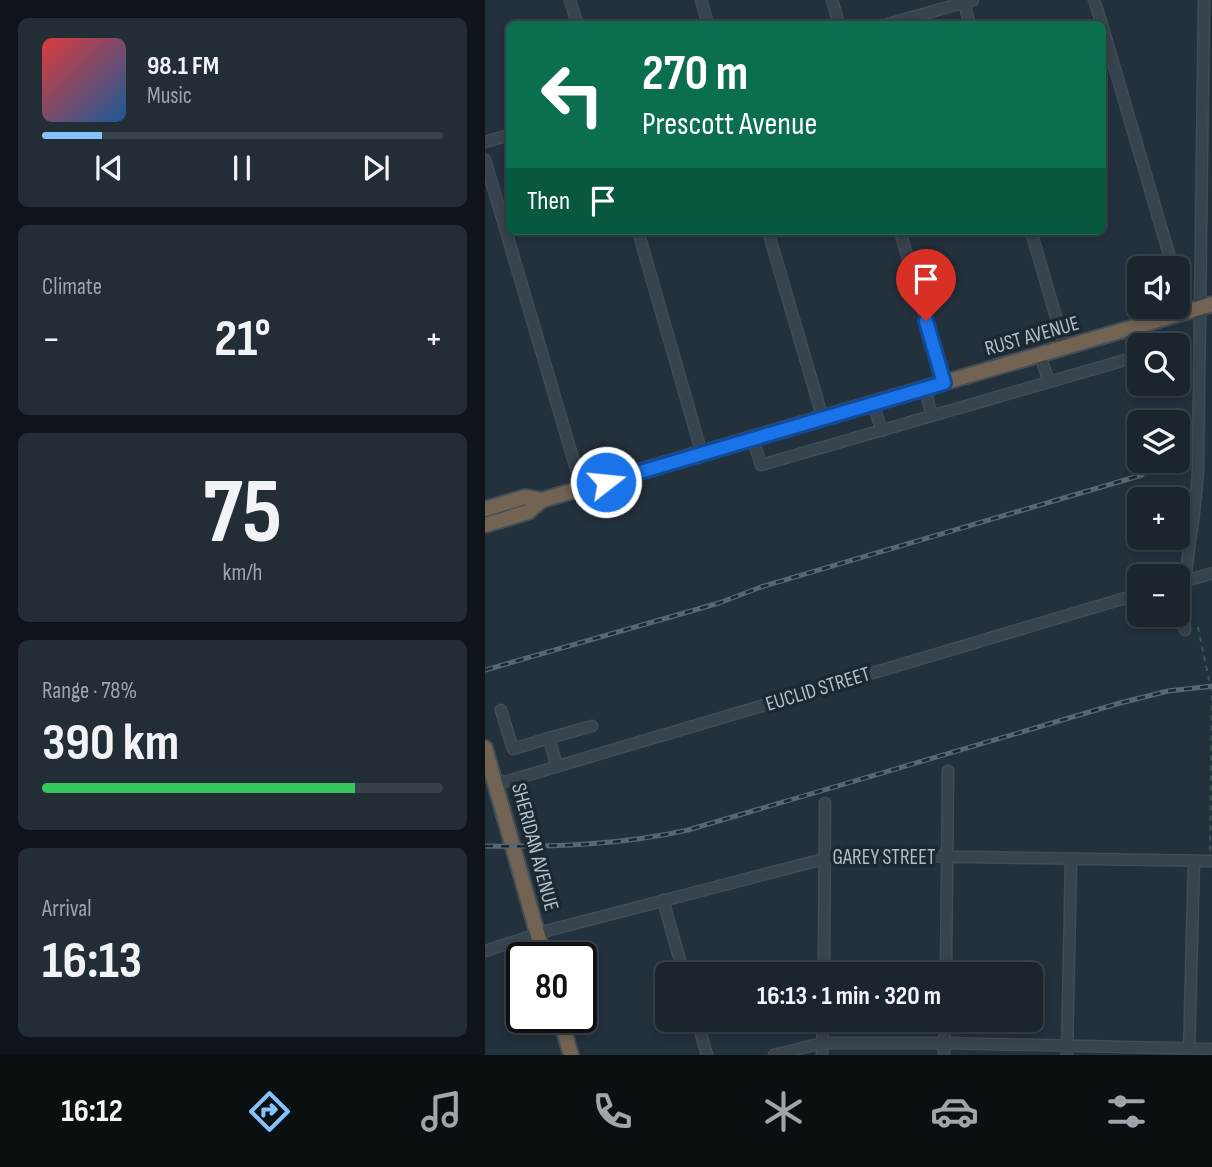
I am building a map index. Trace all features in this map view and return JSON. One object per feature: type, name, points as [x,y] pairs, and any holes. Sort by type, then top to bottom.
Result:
[{"type":"highway","name":"RUST AVENUE","points":[[485,525],[528,512],[542,500],[1199,308]]},
{"type":"highway","name":"RUST AVENUE","points":[[485,509],[525,497],[542,500]]},
{"type":"highway","name":"SHERIDAN AVENUE","points":[[485,748],[539,942]]},
{"type":"highway","points":[[565,1033],[571,1055]]},
{"type":"street","points":[[570,0],[576,21]]},
{"type":"street","points":[[701,0],[707,21]]},
{"type":"street","points":[[832,0],[838,21]]},
{"type":"street","points":[[1094,0],[1100,21]]},
{"type":"street","points":[[1185,564],[1197,504],[1204,0]]},
{"type":"street","points":[[898,21],[967,1],[970,21]]},
{"type":"street","points":[[1106,41],[1169,256]]},
{"type":"street","points":[[485,142],[506,136]]},
{"type":"street","points":[[485,160],[506,231]]},
{"type":"street","points":[[507,235],[582,489]]},
{"type":"street","points":[[639,235],[703,454]]},
{"type":"street","points":[[770,235],[823,419]]},
{"type":"street","points":[[901,235],[944,383]]},
{"type":"street","points":[[1032,235],[1065,348]]},
{"type":"street","points":[[1138,327],[1140,333]]},
{"type":"street","points":[[1040,355],[1049,382]]},
{"type":"street","points":[[753,439],[761,465],[1127,359]]},
{"type":"street","points":[[925,389],[932,416]]},
{"type":"street","points":[[873,404],[882,431]]},
{"type":"street","points":[[1190,579],[1212,573]]},
{"type":"street","name":"EUCLID STREET","points":[[495,782],[557,767],[1127,598]]},
{"type":"street","points":[[501,710],[513,749],[592,726]]},
{"type":"street","points":[[549,738],[557,767]]},
{"type":"street","points":[[946,962],[948,771]]},
{"type":"street","points":[[824,962],[825,803]]},
{"type":"street","name":"GAREY STREET","points":[[485,951],[550,930],[841,855],[1194,861],[1211,858]]},
{"type":"street","points":[[1067,1051],[1071,860]]},
{"type":"street","points":[[1189,1052],[1194,861]]},
{"type":"street","points":[[663,900],[681,962]]},
{"type":"street","points":[[700,1032],[707,1055]]},
{"type":"street","points":[[822,1032],[822,1055]]},
{"type":"street","points":[[944,1032],[944,1055]]},
{"type":"street","points":[[774,1055],[822,1043],[944,1043],[1067,1051],[1189,1052],[1212,1049]]},
{"type":"path","points":[[1198,627],[1212,694],[1211,858]]},
{"type":"railway","points":[[485,670],[719,603],[761,587],[1142,475]]},
{"type":"railway","points":[[485,846],[587,844],[688,830],[1120,703],[1168,691],[1213,686]]},
{"type":"route","points":[[606,482],[944,383],[926,321]]}]
